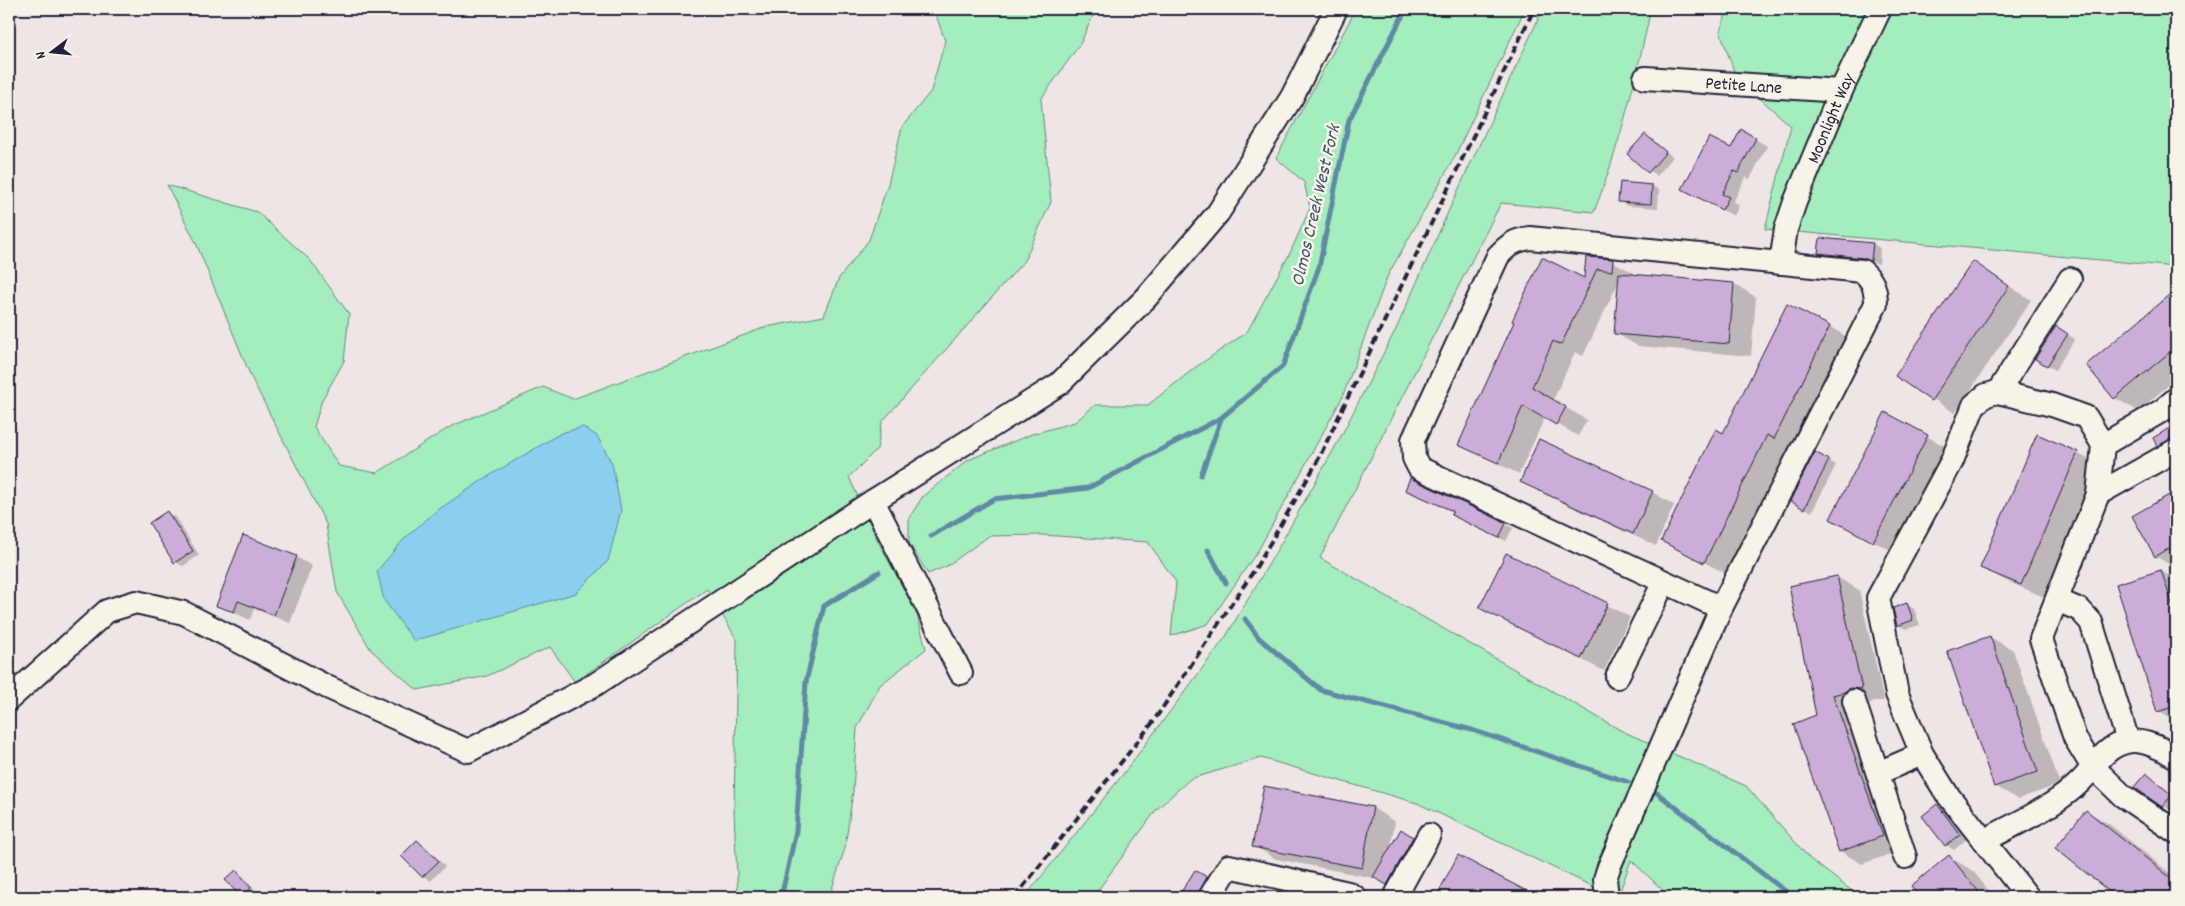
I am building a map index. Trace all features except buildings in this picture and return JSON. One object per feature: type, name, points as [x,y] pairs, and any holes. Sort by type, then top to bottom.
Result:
[{"type":"street","points":[[9,699],[107,611],[136,602],[184,613],[327,687],[468,750],[596,684],[873,501],[1059,384],[1146,298],[1218,213],[1292,97],[1336,9]]},
{"type":"street","name":"Moonlight Way","points":[[1781,263],[1786,229],[1794,202],[1841,91],[1880,9]]},
{"type":"street","name":"Petite Lane","points":[[1645,78],[1841,91]]},
{"type":"street","points":[[1606,897],[1605,879],[1609,867],[1720,608],[1876,304],[1876,291],[1870,278],[1862,271],[1530,238],[1516,240],[1506,246],[1498,256],[1413,440],[1414,458],[1419,468],[1720,608]]},
{"type":"street","points":[[1998,392],[2070,279]]},
{"type":"street","points":[[2028,897],[1947,794],[1922,754],[1897,694],[1878,598],[1952,461],[1974,405],[1986,395],[1998,392],[2052,405],[2086,417],[2103,445],[2098,494],[2041,639],[2075,738],[2092,766],[2123,796],[2176,832]]},
{"type":"street","points":[[2103,445],[2163,410],[2176,399]]},
{"type":"street","points":[[2098,494],[2176,450]]},
{"type":"street","points":[[873,501],[961,673]]},
{"type":"street","points":[[1617,677],[1664,582]]},
{"type":"street","points":[[2057,600],[2080,610],[2091,622],[2128,741]]},
{"type":"street","points":[[1854,701],[1905,857]]},
{"type":"street","points":[[1984,842],[2055,801],[2082,780],[2092,766],[2112,746],[2128,741],[2159,746],[2176,757]]},
{"type":"street","points":[[1878,773],[1922,754]]},
{"type":"street","points":[[1394,897],[1429,834]]},
{"type":"street","points":[[1210,897],[1229,866],[1348,893],[1355,897]]},
{"type":"green space","points":[[934,9],[1096,9],[1080,44],[1041,99],[1051,202],[1024,261],[882,422],[877,449],[849,477],[879,543],[917,614],[926,649],[880,685],[857,728],[853,791],[845,848],[831,892],[827,897],[738,897],[734,812],[737,640],[707,589],[575,682],[550,647],[487,676],[417,690],[371,650],[337,592],[326,524],[251,377],[196,243],[167,185],[257,212],[310,260],[349,314],[344,361],[322,400],[314,427],[339,466],[377,473],[450,427],[543,387],[573,399],[766,327],[824,316],[839,278],[869,240],[888,184],[902,127],[931,91],[945,41]]},
{"type":"green space","points":[[1356,9],[1525,9],[1454,158],[1388,275],[1342,398],[1259,549],[1208,624],[1171,636],[1176,582],[1148,542],[1042,535],[989,536],[947,566],[928,574],[909,543],[909,518],[923,496],[968,460],[1032,434],[1075,422],[1095,405],[1148,405],[1196,367],[1247,332],[1290,253],[1310,208],[1304,182],[1276,158]]},
{"type":"green space","points":[[1543,9],[1651,9],[1620,137],[1594,212],[1501,203],[1320,558],[1622,731],[1746,786],[1810,859],[1860,897],[1670,897],[1631,860],[1618,897],[1615,897],[1417,803],[1261,758],[1190,779],[1157,809],[1093,897],[1025,897],[1124,773],[1225,638],[1273,557],[1338,442],[1397,327],[1453,201]]},
{"type":"green space","points":[[1728,9],[2176,9],[2176,267],[1765,229],[1791,126],[1736,77],[1720,31]]},
{"type":"water","points":[[583,427],[597,436],[612,463],[621,510],[608,561],[576,593],[414,641],[384,600],[377,571],[404,539],[435,512],[484,479],[561,433]]},
{"type":"waterway","name":"Olmos Creek West Fork","points":[[931,536],[994,499],[1088,488],[1221,418],[1283,366],[1319,267],[1349,120],[1406,9]]},
{"type":"waterway","points":[[1201,475],[1221,419]]},
{"type":"waterway","points":[[1208,550],[1226,583]]},
{"type":"waterway","points":[[776,897],[783,889],[796,831],[806,682],[824,606],[879,572]]},
{"type":"waterway","points":[[1245,619],[1259,638],[1321,690],[1472,730],[1628,782]]},
{"type":"waterway","points":[[1657,793],[1793,897]]},
{"type":"railway","points":[[1015,897],[1153,722],[1255,569],[1316,464],[1534,9]]}]
